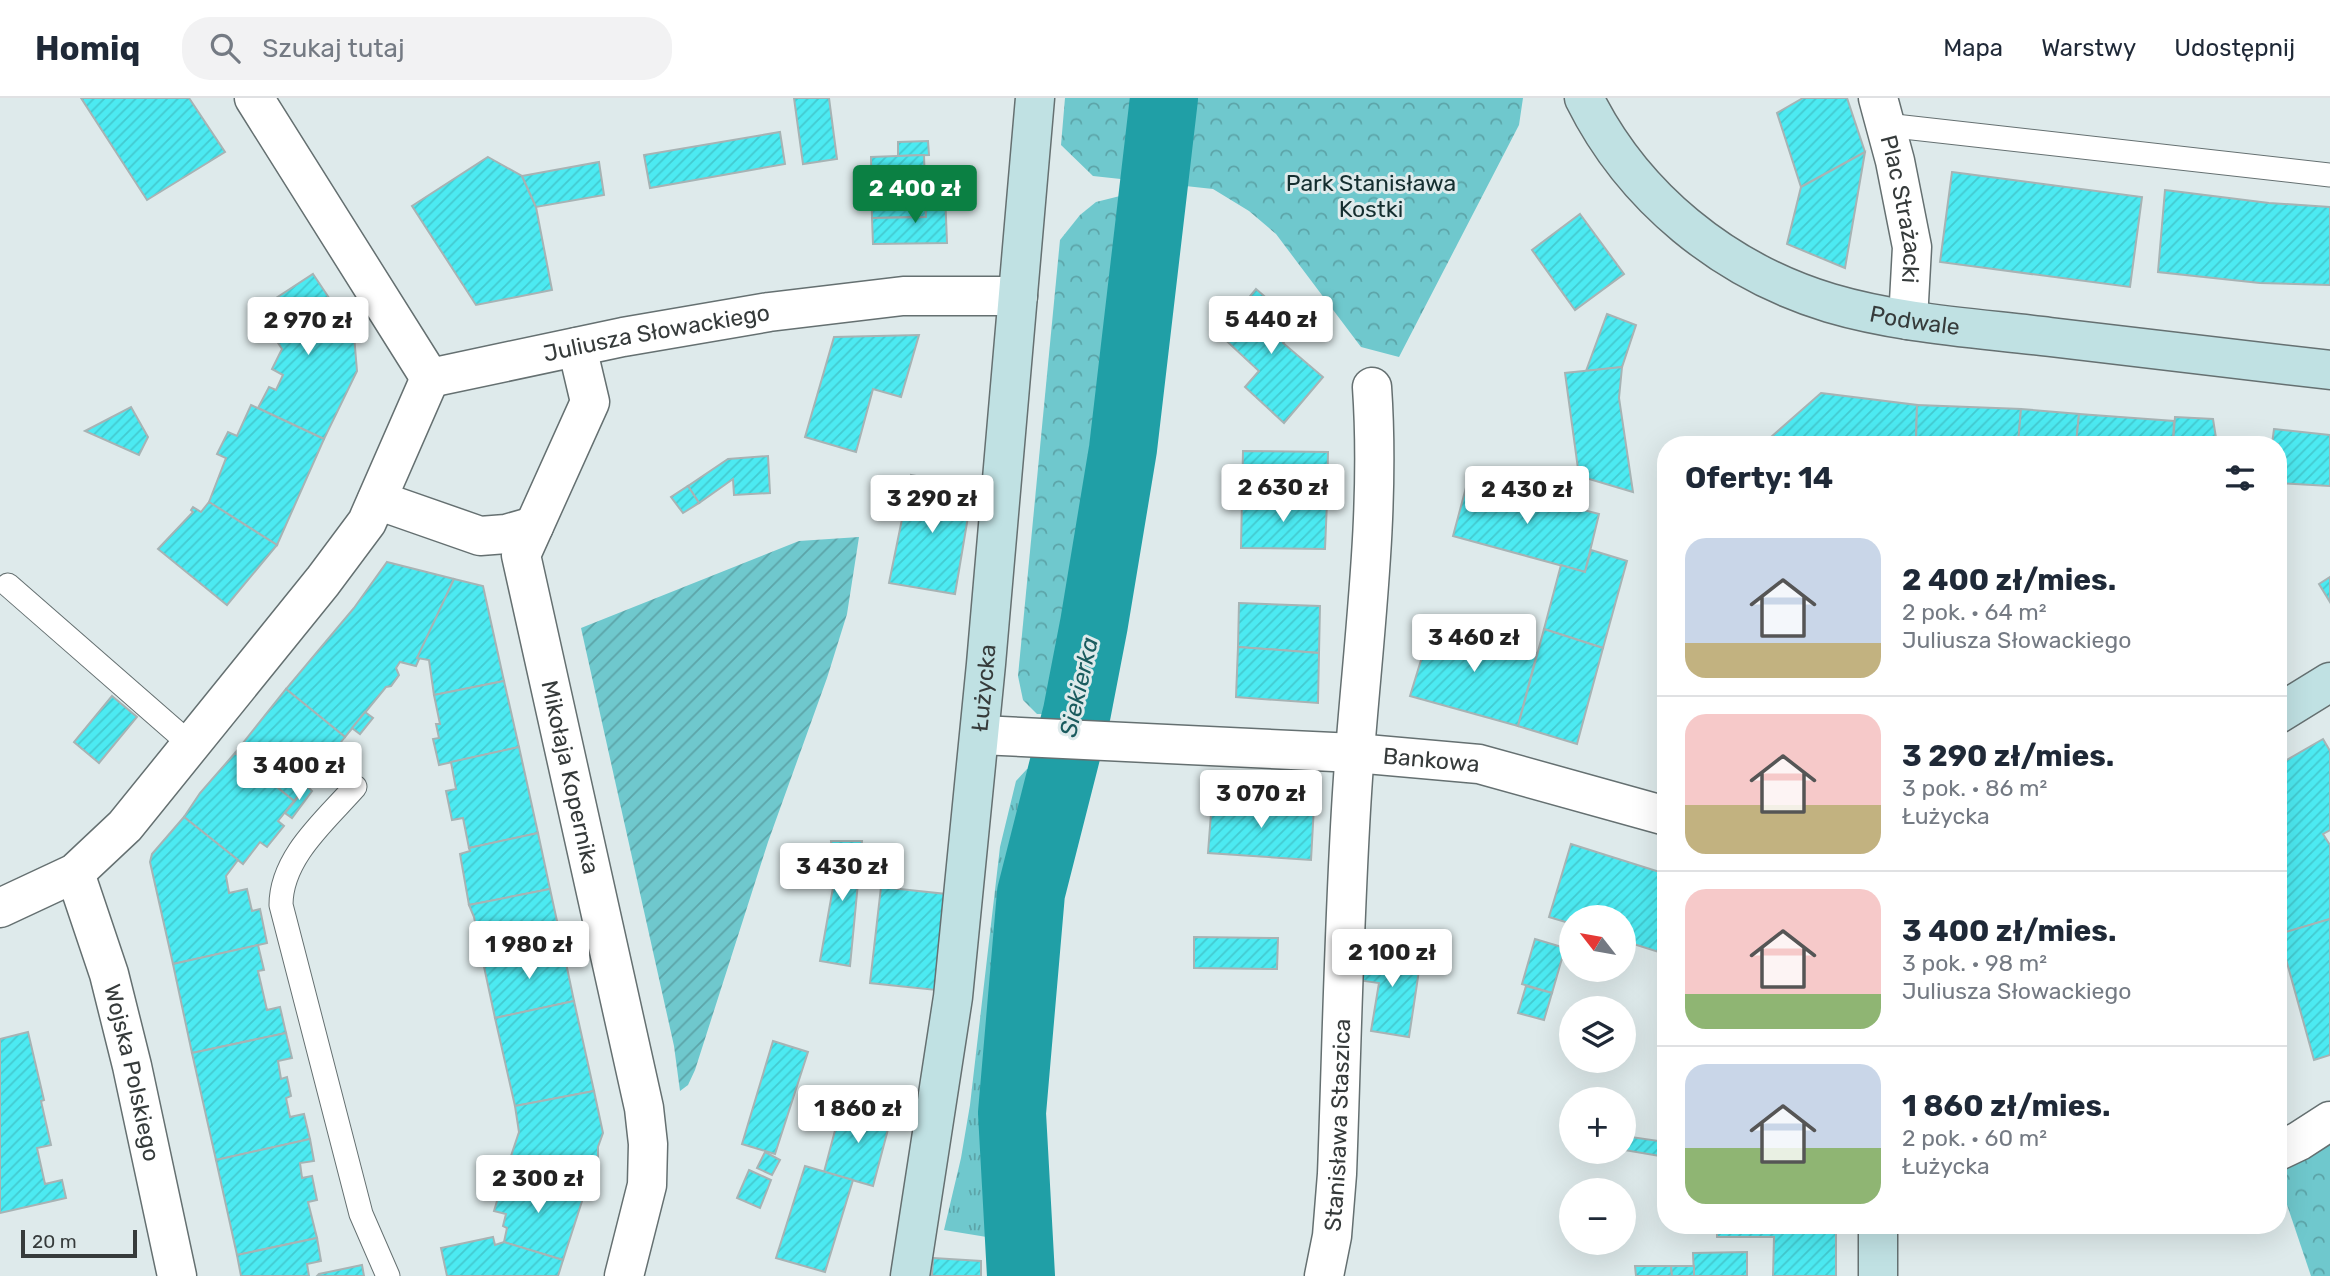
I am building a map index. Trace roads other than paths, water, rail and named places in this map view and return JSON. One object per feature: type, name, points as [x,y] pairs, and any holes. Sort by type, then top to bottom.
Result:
[{"type":"street","points":[[0,908],[75,873],[125,826],[367,522],[430,378],[254,98]]},
{"type":"street","name":"Łużycka","points":[[909,1276],[953,997],[980,735],[1035,98]]},
{"type":"street","name":"Podwale","points":[[1584,98],[1593,117],[1648,190],[1672,215],[1717,250],[1756,273],[1815,298],[1908,320],[2330,370]]},
{"type":"street","name":"Plac Strażacki","points":[[1882,111],[1912,247],[1908,320]]},
{"type":"street","name":"Juliusza Słowackiego","points":[[430,378],[674,327],[757,314],[903,296],[1018,296]]},
{"type":"street","name":"Mikołaja Kopernika","points":[[577,347],[590,402],[522,555],[644,1108],[648,1144],[647,1185],[624,1276]]},
{"type":"street","name":"Stanisława Staszica","points":[[1324,1276],[1332,1236],[1337,1174],[1355,753],[1369,588],[1374,421],[1371,387]]},
{"type":"street","points":[[377,500],[480,536],[506,534],[534,526]]},
{"type":"street","points":[[2287,708],[2330,682]]},
{"type":"street","name":"Bankowa","points":[[980,735],[1355,753],[1479,764],[1657,813]]},
{"type":"street","name":"Wojska Polskiego","points":[[75,873],[109,974],[135,1079],[177,1276]]},
{"type":"street","points":[[2287,1147],[2330,1121]]},
{"type":"street","points":[[1878,1234],[1878,1276]]},
{"type":"lane","points":[[1882,111],[2330,175]]},
{"type":"lane","points":[[8,585],[190,744]]},
{"type":"lane","points":[[355,787],[294,860],[282,887],[281,905],[360,1214],[388,1276]]},
{"type":"waterway","name":"Siekierka","points":[[1021,1276],[1012,1113],[1031,893],[1077,712],[1094,624],[1123,449],[1164,98]]},
{"type":"park label","name":"Park Stanisława Kostki","points":[[1371,196]]}]
